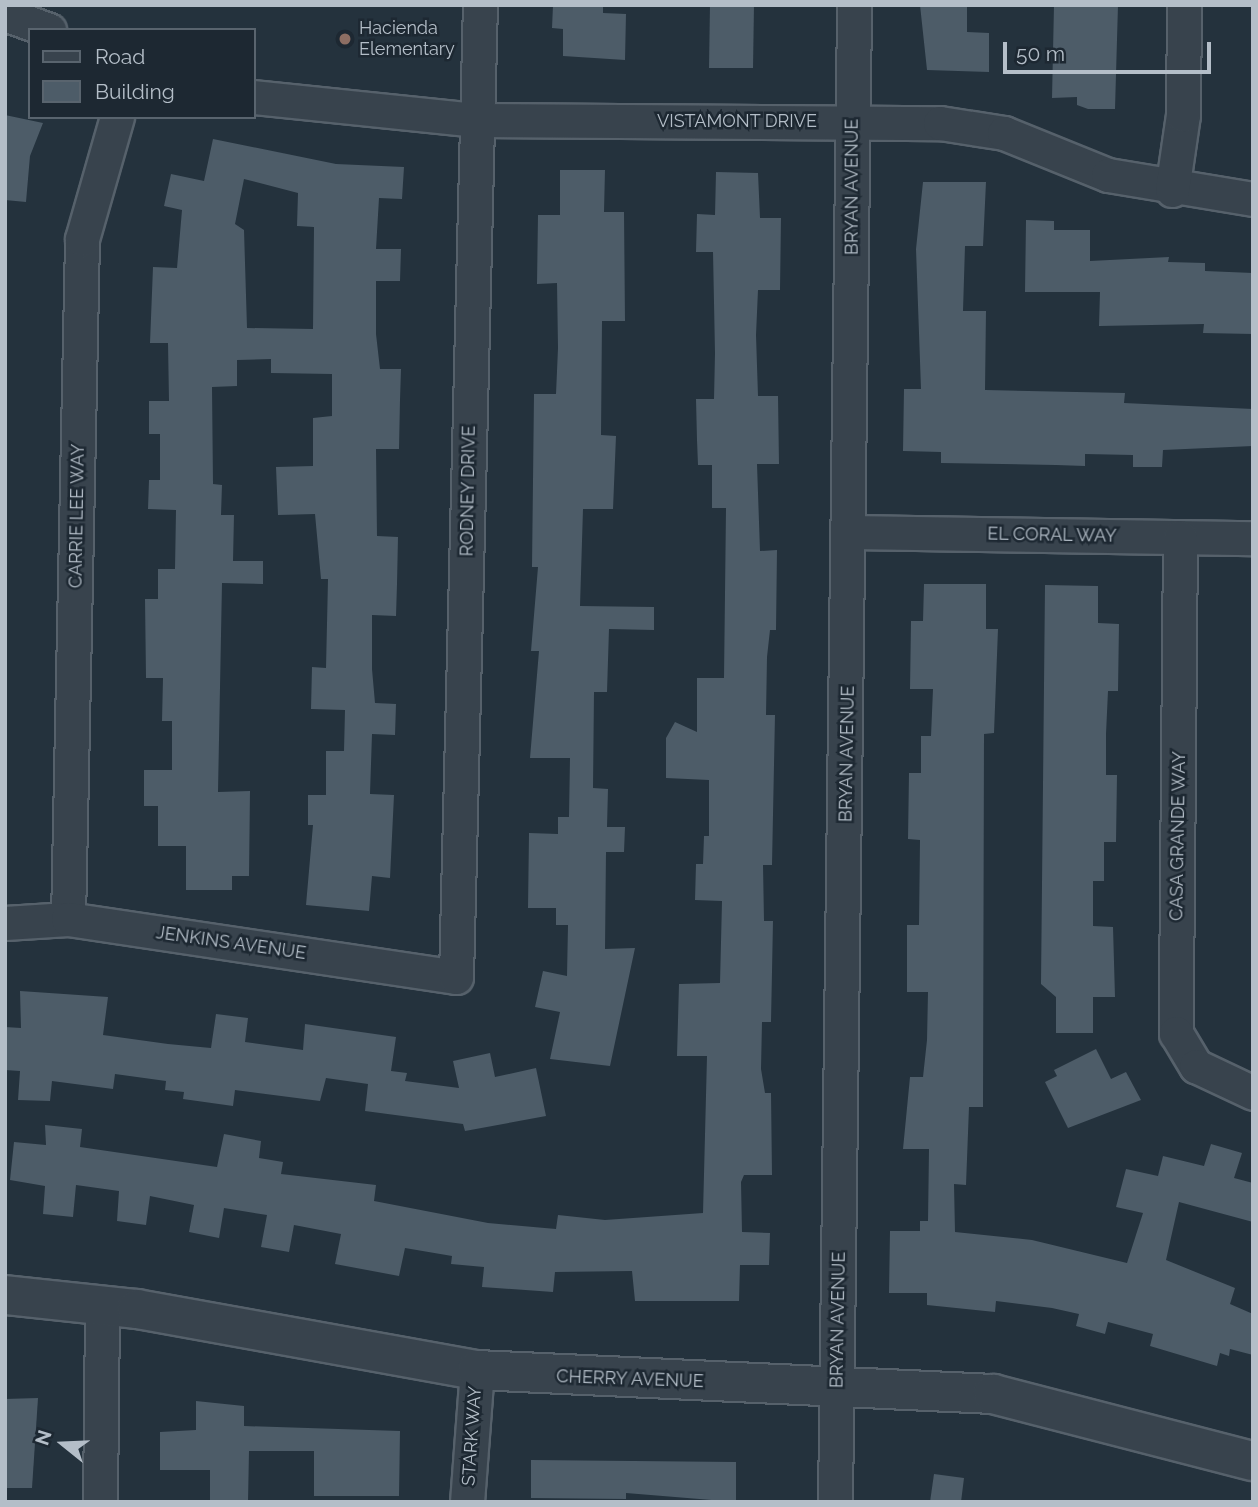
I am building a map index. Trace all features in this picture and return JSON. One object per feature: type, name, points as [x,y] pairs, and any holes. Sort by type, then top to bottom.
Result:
[{"type":"street","name":"RODNEY DRIVE","points":[[456,977],[480,5]]},
{"type":"street","name":"BRYAN AVENUE","points":[[835,1502],[851,532],[854,5]]},
{"type":"street","points":[[1172,190],[1183,115],[1184,5]]},
{"type":"street","points":[[5,14],[44,28]]},
{"type":"street","name":"VISTAMONT DRIVE","points":[[256,97],[478,120],[940,123],[1004,133],[1108,175],[1172,190],[1253,199]]},
{"type":"street","name":"CARRIE LEE WAY","points":[[68,919],[82,239],[116,119]]},
{"type":"street","name":"EL CORAL WAY","points":[[851,532],[1253,538]]},
{"type":"street","name":"CASA GRANDE WAY","points":[[1180,537],[1176,1033],[1211,1078],[1253,1093]]},
{"type":"street","name":"JENKINS AVENUE","points":[[5,923],[68,919],[456,977]]},
{"type":"street","name":"CHERRY AVENUE","points":[[5,1295],[102,1304],[477,1370],[837,1383],[993,1394],[1253,1461]]},
{"type":"street","points":[[100,1502],[102,1304]]},
{"type":"street","name":"STARK WAY","points":[[467,1502],[477,1370]]},
{"type":"building","points":[[553,5],[603,5],[603,13],[626,14],[625,60],[563,56],[563,29],[552,28]]},
{"type":"building","points":[[710,5],[754,5],[753,68],[709,68]]},
{"type":"building","points":[[920,5],[967,5],[967,32],[989,33],[989,72],[927,70]]},
{"type":"building","points":[[1054,5],[1118,5],[1115,109],[1088,109],[1077,105],[1077,97],[1052,98]]},
{"type":"building","points":[[5,115],[43,123],[30,156],[26,202],[5,200]]},
{"type":"building","points":[[213,139],[336,164],[404,167],[402,199],[379,198],[376,249],[401,249],[400,281],[376,281],[376,334],[380,369],[401,369],[399,449],[376,449],[377,536],[398,537],[396,616],[372,615],[372,669],[375,703],[396,704],[395,735],[372,734],[370,794],[394,795],[390,878],[372,876],[369,911],[306,905],[313,825],[308,825],[308,795],[326,795],[326,751],[344,751],[345,710],[311,709],[312,667],[326,668],[328,579],[321,579],[315,514],[278,515],[276,467],[313,466],[313,418],[332,416],[332,374],[271,373],[271,359],[237,360],[237,386],[212,387],[213,484],[222,485],[221,515],[234,515],[233,561],[263,561],[263,584],[222,583],[218,792],[250,791],[249,876],[232,876],[232,890],[186,890],[186,846],[158,846],[158,806],[144,806],[144,770],[172,770],[172,721],[162,721],[163,678],[146,678],[145,599],[158,599],[158,569],[175,569],[176,510],[148,509],[149,480],[160,480],[160,434],[149,434],[149,401],[169,401],[168,343],[150,343],[153,267],[177,268],[182,210],[164,206],[171,174],[204,181]],"holes":[[[244,179],[298,193],[297,226],[314,227],[313,329],[247,328],[244,230],[235,224]]]},
{"type":"building","points":[[560,170],[605,170],[604,212],[624,212],[625,321],[602,321],[601,435],[616,436],[613,509],[583,509],[580,606],[654,607],[654,630],[609,629],[607,692],[594,692],[593,788],[608,789],[607,827],[625,827],[624,852],[606,852],[605,949],[635,948],[610,1066],[550,1059],[560,1012],[535,1007],[543,971],[567,976],[568,925],[556,925],[556,908],[528,908],[529,833],[558,834],[558,817],[569,817],[570,758],[530,758],[539,651],[531,651],[538,567],[532,567],[534,394],[556,394],[558,348],[557,283],[537,284],[538,215],[560,215]]},
{"type":"building","points":[[716,172],[758,173],[760,218],[781,218],[780,290],[758,290],[756,335],[758,396],[778,396],[779,464],[757,464],[760,551],[777,550],[776,630],[770,630],[766,715],[775,715],[772,865],[763,865],[764,921],[773,921],[771,1022],[762,1022],[761,1069],[765,1093],[771,1093],[772,1175],[744,1175],[741,1182],[742,1232],[770,1233],[769,1265],[740,1265],[739,1301],[635,1301],[632,1271],[555,1272],[553,1292],[482,1287],[484,1267],[451,1264],[452,1256],[405,1248],[399,1276],[335,1264],[341,1234],[294,1225],[289,1252],[261,1247],[267,1215],[224,1208],[219,1238],[189,1232],[194,1205],[150,1196],[146,1225],[117,1221],[119,1191],[76,1185],[73,1217],[43,1214],[45,1186],[10,1180],[14,1142],[46,1145],[45,1125],[82,1129],[80,1147],[217,1167],[224,1134],[261,1141],[259,1158],[283,1162],[281,1174],[376,1185],[374,1201],[488,1223],[556,1229],[558,1215],[605,1220],[703,1213],[707,1056],[677,1056],[679,984],[720,983],[722,901],[695,900],[696,864],[703,864],[704,836],[709,836],[709,780],[666,778],[666,738],[675,722],[697,732],[697,678],[724,678],[726,508],[712,508],[712,465],[698,465],[696,399],[714,399],[713,252],[696,252],[697,214],[715,215]]},
{"type":"building","points":[[923,182],[986,182],[983,246],[965,246],[963,311],[986,311],[985,390],[1125,393],[1124,403],[1253,409],[1253,446],[1163,450],[1162,467],[1133,467],[1133,455],[1085,454],[1085,466],[941,463],[941,452],[903,451],[904,389],[921,389],[916,249]]},
{"type":"building","points":[[1026,220],[1054,221],[1054,230],[1090,230],[1090,261],[1169,257],[1168,262],[1205,263],[1205,271],[1253,273],[1253,334],[1203,333],[1204,324],[1099,326],[1100,292],[1025,292]]},
{"type":"building","points":[[924,584],[986,584],[986,629],[998,629],[994,733],[984,734],[983,1107],[969,1107],[966,1185],[954,1184],[955,1232],[1032,1240],[1127,1263],[1143,1213],[1116,1207],[1126,1169],[1158,1176],[1163,1156],[1204,1166],[1211,1144],[1242,1153],[1234,1178],[1253,1183],[1253,1222],[1179,1202],[1166,1260],[1235,1288],[1230,1304],[1253,1314],[1253,1355],[1230,1349],[1229,1356],[1220,1353],[1217,1366],[1150,1346],[1153,1334],[1108,1322],[1105,1334],[1076,1326],[1079,1314],[996,1301],[995,1312],[927,1305],[927,1293],[889,1293],[890,1231],[920,1231],[920,1221],[928,1221],[929,1149],[903,1149],[910,1077],[923,1077],[927,1040],[928,992],[907,992],[907,925],[919,925],[920,840],[908,839],[909,773],[921,773],[921,736],[931,736],[933,689],[910,689],[911,621],[923,621]]},
{"type":"building","points":[[1045,585],[1098,586],[1098,623],[1119,624],[1118,691],[1108,691],[1106,734],[1106,775],[1117,775],[1116,842],[1104,842],[1104,881],[1093,881],[1093,926],[1113,927],[1115,997],[1093,997],[1093,1033],[1056,1033],[1056,997],[1041,984]]},
{"type":"building","points":[[20,991],[108,997],[103,1035],[168,1044],[211,1048],[216,1014],[248,1018],[245,1042],[303,1050],[305,1024],[396,1037],[391,1071],[407,1073],[405,1081],[459,1088],[453,1061],[490,1053],[495,1077],[536,1068],[546,1116],[465,1131],[463,1124],[365,1111],[368,1084],[326,1078],[320,1101],[235,1090],[233,1106],[183,1099],[184,1092],[165,1090],[166,1081],[115,1074],[113,1089],[52,1081],[50,1101],[18,1100],[20,1071],[5,1070],[5,1027],[21,1028]]},
{"type":"building","points":[[1096,1049],[1111,1079],[1126,1072],[1141,1100],[1068,1128],[1045,1082],[1057,1076],[1054,1070]]},
{"type":"building","points":[[38,1398],[32,1488],[5,1488],[5,1399]]},
{"type":"building","points":[[196,1401],[244,1406],[244,1426],[400,1431],[399,1496],[314,1496],[314,1451],[249,1451],[248,1502],[210,1502],[210,1470],[160,1470],[160,1432],[196,1430]]},
{"type":"building","points":[[531,1460],[736,1462],[736,1502],[626,1493],[626,1499],[531,1498]]},
{"type":"building","points":[[934,1474],[964,1478],[961,1502],[930,1502]]},
{"type":"place","name":"Hacienda Elementary","points":[[345,39]]}]
